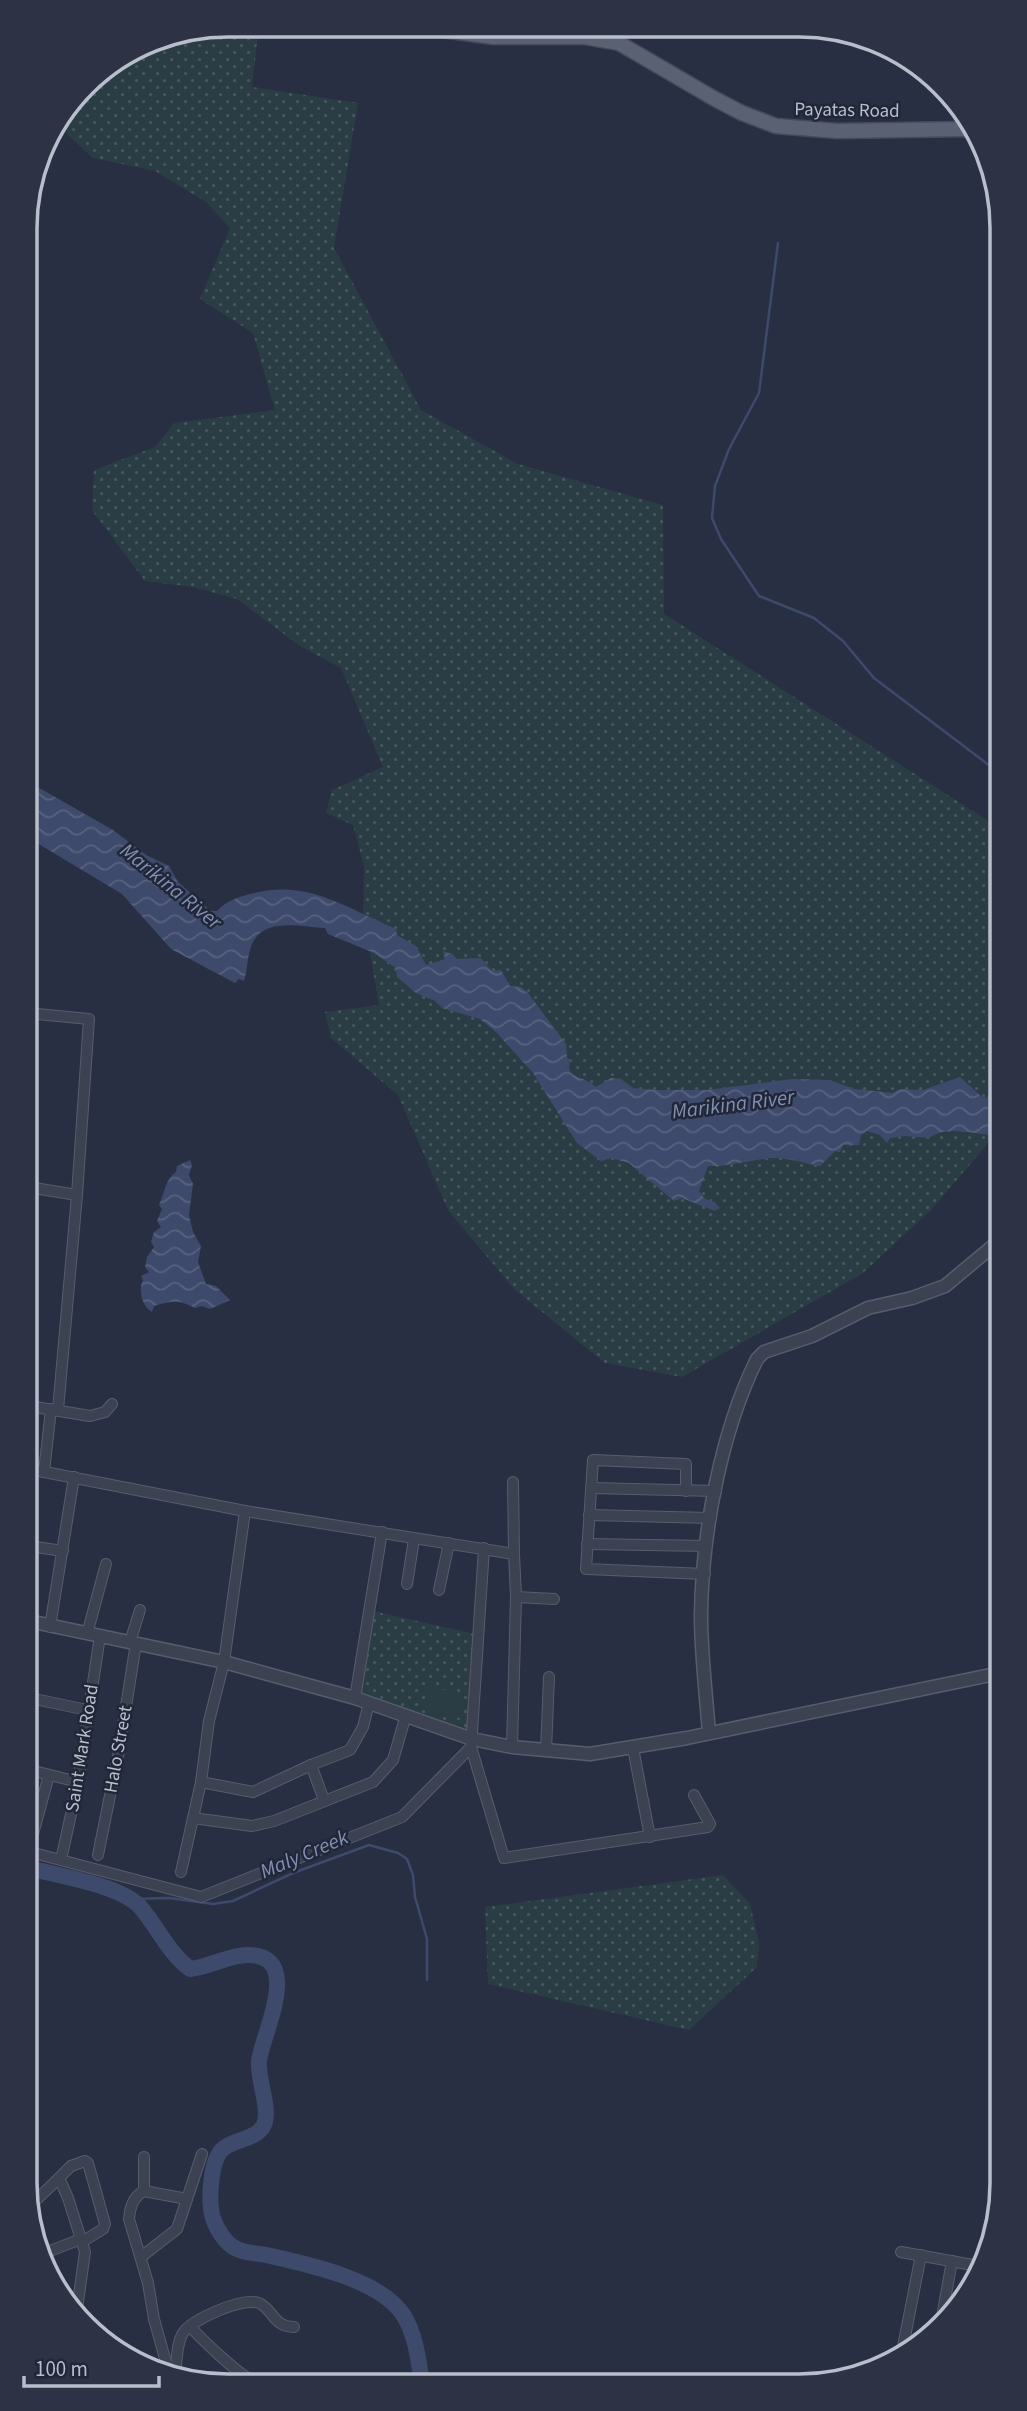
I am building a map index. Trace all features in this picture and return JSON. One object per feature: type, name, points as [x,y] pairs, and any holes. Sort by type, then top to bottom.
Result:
[{"type":"main road","name":"Payatas Road","points":[[494,37],[585,37],[619,43],[715,99],[776,126],[837,131],[963,129]]},
{"type":"street","points":[[37,1014],[89,1019],[77,1195],[54,1409],[44,1472]]},
{"type":"street","points":[[37,1188],[77,1195]]},
{"type":"street","points":[[709,1732],[701,1612],[710,1518],[732,1420],[744,1385],[757,1359],[764,1352],[813,1336],[868,1308],[912,1298],[945,1286],[990,1248]]},
{"type":"street","points":[[37,1407],[98,1416],[112,1404]]},
{"type":"street","points":[[687,1491],[686,1464],[593,1460],[586,1569],[705,1574]]},
{"type":"street","points":[[37,1471],[245,1511],[514,1554]]},
{"type":"street","points":[[50,1627],[74,1477]]},
{"type":"street","points":[[512,1747],[516,1597],[513,1482]]},
{"type":"street","points":[[591,1488],[716,1491]]},
{"type":"street","points":[[181,1872],[201,1782],[209,1721],[223,1662],[245,1511]]},
{"type":"street","points":[[589,1515],[710,1518]]},
{"type":"street","points":[[355,1698],[382,1532]]},
{"type":"street","points":[[407,1584],[415,1539]]},
{"type":"street","points":[[439,1590],[449,1543]]},
{"type":"street","points":[[587,1544],[707,1546]]},
{"type":"street","points":[[37,1547],[63,1551]]},
{"type":"street","points":[[484,1548],[472,1743],[505,1858],[709,1826],[695,1795]]},
{"type":"street","name":"Saint Mark Road","points":[[61,1860],[78,1782],[93,1635],[106,1564]]},
{"type":"street","points":[[516,1597],[554,1599]]},
{"type":"street","name":"Halo Street","points":[[98,1855],[119,1751],[133,1642],[140,1610]]},
{"type":"street","points":[[37,1623],[223,1662],[355,1698],[406,1715],[472,1743],[590,1754],[633,1748],[990,1675]]},
{"type":"street","points":[[546,1751],[549,1677]]},
{"type":"street","points":[[37,1699],[87,1710]]},
{"type":"street","points":[[201,1782],[253,1792],[350,1750],[363,1727],[369,1703]]},
{"type":"street","points":[[193,1818],[252,1826],[274,1821],[373,1782],[393,1760],[406,1715]]},
{"type":"street","points":[[37,1854],[201,1897],[402,1817],[472,1743]]},
{"type":"street","points":[[633,1748],[650,1837]]},
{"type":"street","points":[[311,1765],[324,1800]]},
{"type":"street","points":[[37,1772],[78,1782]]},
{"type":"street","points":[[37,1817],[48,1774]]},
{"type":"street","points":[[141,2258],[177,2229],[202,2154]]},
{"type":"street","points":[[144,2157],[144,2191],[131,2205],[129,2219],[167,2364]]},
{"type":"street","points":[[38,2199],[77,2163],[88,2163],[105,2224],[103,2229],[85,2240],[49,2251]]},
{"type":"street","points":[[59,2178],[85,2252],[78,2301]]},
{"type":"street","points":[[144,2191],[187,2199]]},
{"type":"street","points":[[901,2252],[972,2265]]},
{"type":"street","points":[[904,2343],[921,2255]]},
{"type":"street","points":[[944,2308],[952,2261]]},
{"type":"street","points":[[176,2367],[182,2334],[210,2314],[255,2302],[276,2321],[286,2327],[294,2327]]},
{"type":"street","points":[[190,2326],[202,2340],[243,2374]]},
{"type":"shaded area","points":[[258,37],[252,87],[358,103],[334,248],[421,410],[518,464],[663,505],[664,614],[990,822],[990,1140],[930,1211],[863,1273],[682,1377],[605,1363],[514,1289],[448,1210],[398,1095],[331,1038],[325,1012],[379,1005],[363,913],[364,866],[353,825],[326,813],[332,790],[383,767],[341,668],[300,646],[237,599],[193,587],[145,581],[92,510],[94,470],[155,447],[174,423],[275,410],[253,333],[200,299],[230,228],[206,202],[155,171],[93,158],[63,130],[76,111],[111,76],[132,62],[154,51],[190,40]]},
{"type":"shaded area","points":[[373,1611],[479,1635],[476,1733],[358,1695]]},
{"type":"shaded area","points":[[427,1687],[464,1693],[460,1718],[425,1711]]},
{"type":"shaded area","points":[[723,1875],[750,1904],[759,1943],[757,1967],[689,2030],[488,1984],[485,1907]]},
{"type":"water","name":"Marikina River","points":[[37,787],[113,830],[146,855],[169,866],[178,882],[211,911],[217,911],[236,898],[271,890],[308,893],[343,904],[396,929],[397,935],[416,946],[426,965],[445,959],[443,951],[457,959],[481,958],[492,971],[501,970],[510,986],[521,987],[528,993],[566,1044],[567,1058],[571,1060],[570,1071],[596,1087],[611,1078],[621,1079],[633,1088],[658,1090],[708,1090],[792,1079],[829,1080],[855,1089],[892,1093],[900,1089],[923,1090],[960,1077],[982,1097],[986,1098],[990,1094],[990,1135],[952,1131],[929,1138],[890,1138],[887,1143],[880,1135],[867,1131],[861,1135],[859,1145],[843,1145],[840,1152],[835,1151],[820,1166],[776,1158],[708,1166],[699,1191],[705,1199],[715,1202],[719,1208],[715,1211],[682,1198],[674,1201],[629,1163],[611,1158],[601,1161],[577,1143],[533,1073],[497,1033],[480,1019],[442,1008],[435,1001],[416,993],[397,977],[396,968],[374,953],[328,934],[325,928],[275,926],[259,934],[253,942],[244,981],[239,979],[235,983],[171,949],[122,894],[37,843]]},
{"type":"water","points":[[190,1160],[192,1165],[189,1175],[193,1184],[189,1215],[193,1232],[201,1246],[198,1262],[206,1284],[216,1286],[230,1300],[210,1309],[170,1302],[154,1306],[152,1312],[142,1298],[141,1276],[149,1272],[145,1267],[147,1257],[154,1247],[151,1242],[154,1232],[161,1227],[157,1221],[162,1209],[159,1205],[166,1187],[177,1166]]},
{"type":"waterway","points":[[778,243],[759,393],[729,449],[715,486],[712,518],[721,539],[759,596],[814,618],[843,641],[874,678],[990,766]]},
{"type":"waterway","name":"Maly Creek","points":[[131,1899],[169,1898],[213,1904],[233,1901],[293,1873],[369,1845],[398,1853],[407,1859],[427,1939],[427,1980]]},
{"type":"waterway","points":[[37,1870],[106,1888],[133,1901],[142,1909],[176,1956],[190,1969],[247,1955],[264,1958],[274,1967],[276,1998],[259,2061],[265,2122],[258,2132],[228,2145],[219,2153],[213,2170],[211,2191],[214,2222],[224,2239],[238,2250],[301,2263],[341,2275],[378,2292],[393,2303],[404,2316],[411,2332],[421,2374]]}]
